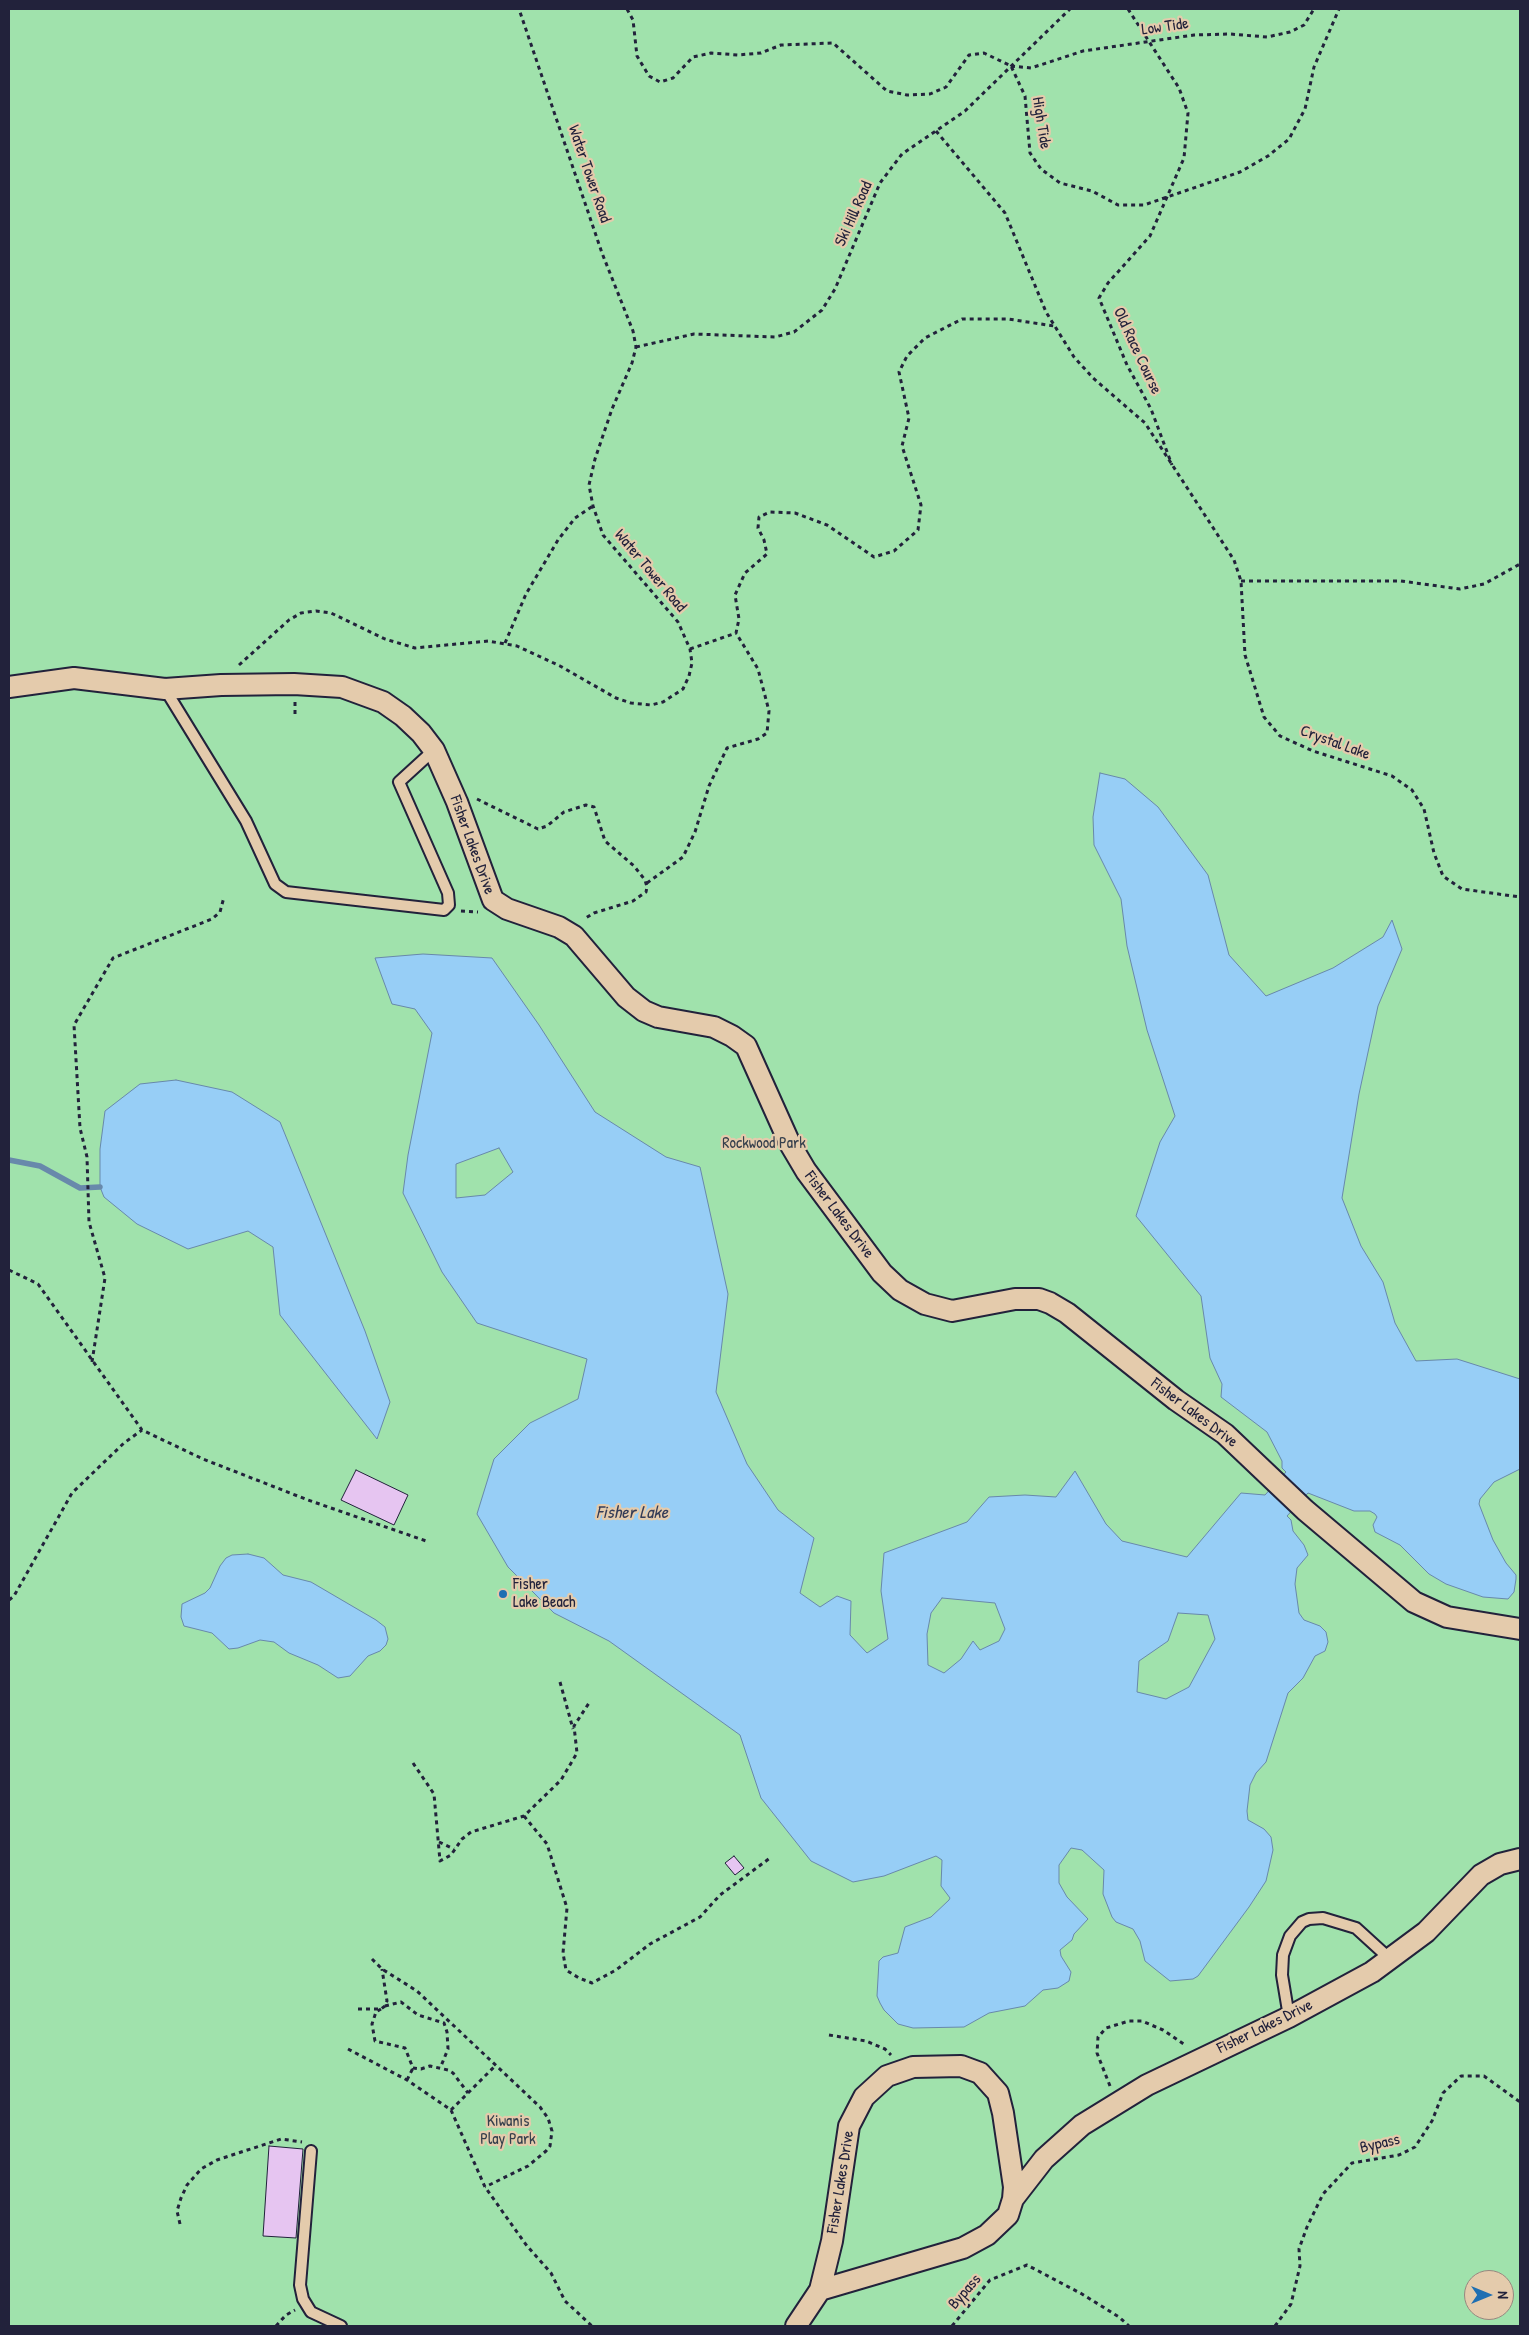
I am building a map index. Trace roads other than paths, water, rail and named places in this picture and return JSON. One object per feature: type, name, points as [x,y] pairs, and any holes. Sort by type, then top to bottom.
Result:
[{"type":"street","name":"Fisher Lakes Drive","points":[[9,687],[74,678],[165,689],[221,685],[294,684],[342,686],[383,702],[403,716],[421,733],[434,750],[456,799],[490,895],[500,906],[567,931],[585,947],[626,997],[644,1011],[658,1017],[714,1028],[732,1036],[746,1046],[794,1152],[882,1273],[900,1290],[925,1304],[952,1310],[1015,1299],[1039,1299],[1050,1303],[1067,1313],[1176,1400],[1225,1434],[1305,1510],[1404,1595],[1420,1606],[1454,1618],[1520,1629]]},
{"type":"street","name":"Fisher Lakes Drive","points":[[820,2290],[963,2248],[995,2230],[1008,2215],[1013,2199],[1056,2146],[1082,2125],[1117,2103],[1203,2057],[1289,2017],[1372,1972],[1426,1932],[1481,1875],[1500,1864],[1520,1859]]},
{"type":"street","name":"Fisher Lakes Drive","points":[[796,2326],[820,2290],[832,2241],[849,2126],[864,2097],[887,2076],[913,2067],[961,2066],[976,2071],[987,2079],[998,2093],[1004,2113],[1013,2199]]},
{"type":"lane","points":[[165,689],[246,821],[280,890],[439,911],[449,905],[448,893],[399,782],[434,750]]},
{"type":"lane","points":[[1289,2017],[1282,1975],[1283,1954],[1290,1936],[1302,1922],[1309,1919],[1323,1918],[1356,1928],[1390,1960]]},
{"type":"lane","points":[[308,2147],[300,2271],[302,2292],[311,2312],[341,2326]]},
{"type":"water","name":"Fisher Lake","points":[[1100,773],[1125,779],[1158,807],[1208,875],[1229,955],[1266,996],[1333,968],[1383,937],[1392,920],[1402,949],[1378,1006],[1359,1094],[1342,1198],[1361,1246],[1383,1282],[1395,1323],[1416,1361],[1457,1359],[1520,1379],[1520,1469],[1494,1482],[1480,1499],[1479,1504],[1493,1540],[1506,1563],[1516,1575],[1516,1579],[1514,1592],[1508,1599],[1483,1597],[1446,1584],[1429,1574],[1400,1545],[1375,1532],[1373,1525],[1377,1517],[1375,1514],[1370,1511],[1354,1511],[1308,1493],[1287,1516],[1291,1520],[1293,1531],[1304,1545],[1308,1555],[1297,1568],[1295,1584],[1299,1613],[1304,1620],[1320,1626],[1326,1632],[1328,1642],[1325,1651],[1315,1656],[1303,1678],[1288,1693],[1266,1762],[1256,1773],[1250,1785],[1247,1811],[1248,1820],[1264,1829],[1271,1837],[1273,1850],[1266,1881],[1249,1907],[1198,1976],[1193,1979],[1170,1981],[1145,1961],[1140,1941],[1133,1929],[1116,1922],[1112,1917],[1103,1894],[1104,1870],[1082,1850],[1071,1848],[1059,1865],[1059,1883],[1067,1897],[1088,1919],[1074,1934],[1072,1940],[1060,1950],[1061,1956],[1071,1972],[1069,1981],[1058,1988],[1043,1990],[1025,2006],[989,2013],[964,2027],[913,2028],[898,2024],[884,2010],[880,2003],[877,1996],[879,1961],[883,1957],[898,1953],[905,1927],[931,1917],[949,1900],[950,1898],[941,1886],[942,1860],[936,1856],[884,1876],[853,1882],[811,1861],[761,1798],[740,1735],[609,1641],[554,1613],[508,1567],[477,1514],[494,1459],[530,1423],[578,1399],[587,1359],[477,1323],[442,1272],[403,1193],[408,1155],[432,1033],[415,1009],[392,1004],[375,958],[423,954],[492,958],[539,1025],[595,1112],[666,1157],[700,1167],[728,1294],[716,1392],[747,1464],[778,1510],[814,1538],[800,1593],[820,1607],[837,1596],[851,1601],[850,1635],[867,1653],[888,1639],[881,1591],[884,1553],[967,1522],[989,1497],[1025,1495],[1056,1497],[1075,1471],[1106,1524],[1122,1541],[1187,1557],[1241,1493],[1265,1495],[1286,1472],[1282,1468],[1282,1461],[1267,1432],[1221,1397],[1222,1384],[1210,1358],[1201,1296],[1136,1216],[1160,1142],[1175,1116],[1147,1030],[1127,946],[1121,899],[1094,845],[1093,817]],"holes":[[[499,1148],[513,1172],[485,1195],[456,1198],[456,1164]],[[942,1598],[995,1603],[1005,1629],[999,1641],[980,1650],[973,1641],[961,1659],[944,1673],[928,1665],[927,1634],[931,1613]],[[1178,1613],[1208,1615],[1215,1639],[1189,1687],[1166,1699],[1137,1692],[1139,1661],[1168,1641]]]},
{"type":"water","points":[[176,1080],[232,1092],[280,1122],[365,1331],[390,1402],[377,1439],[280,1315],[273,1247],[248,1231],[188,1249],[137,1224],[104,1197],[100,1187],[100,1149],[105,1111],[140,1084]]},
{"type":"water","points":[[248,1554],[264,1558],[283,1575],[311,1582],[376,1620],[385,1627],[388,1639],[386,1645],[380,1651],[368,1656],[350,1676],[338,1678],[318,1665],[289,1653],[274,1642],[260,1640],[238,1648],[229,1649],[212,1633],[184,1626],[181,1617],[182,1604],[205,1593],[210,1588],[220,1566],[226,1558],[232,1555]]},
{"type":"waterway","points":[[9,1160],[40,1166],[80,1188],[100,1187]]},
{"type":"place","name":"Fisher Lake Beach","points":[[503,1594]]},
{"type":"park label","name":"Rockwood Park","points":[[764,1144]]},
{"type":"park label","name":"Kiwanis Play Park","points":[[508,2131]]}]
